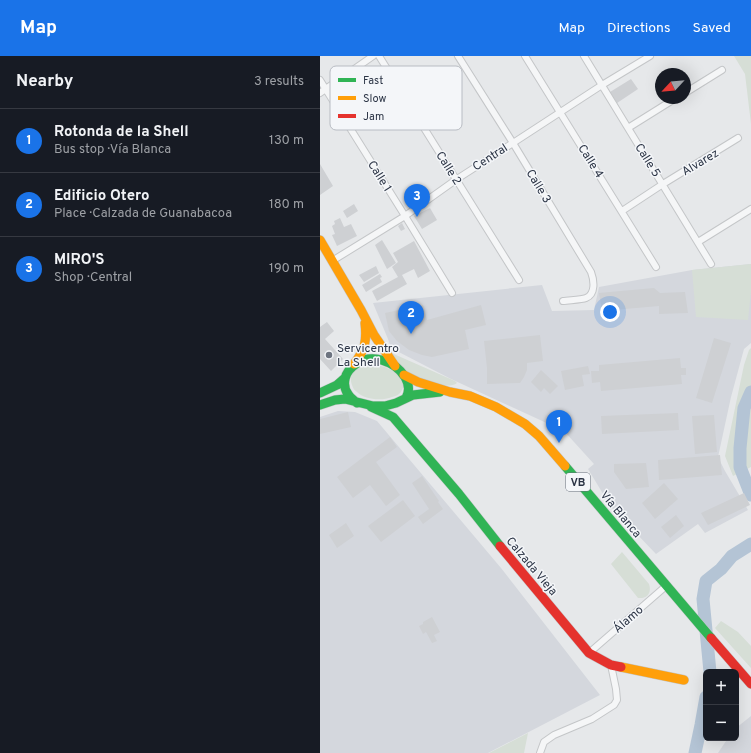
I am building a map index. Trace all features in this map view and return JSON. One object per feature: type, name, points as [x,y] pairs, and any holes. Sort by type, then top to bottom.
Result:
[{"type":"main road","points":[[320,240],[374,335],[395,366]]},
{"type":"main road","points":[[352,368],[360,357],[366,344],[366,332],[361,310]]},
{"type":"main road","name":"VB","points":[[320,393],[337,385],[345,378],[347,373],[352,368],[361,361],[369,359],[377,359],[388,362],[395,366],[404,375]]},
{"type":"main road","points":[[401,402],[409,390],[404,375]]},
{"type":"main road","name":"Vía Blanca","points":[[404,375],[418,382],[450,392],[470,396],[496,407],[525,424],[539,436],[751,684]]},
{"type":"main road","points":[[345,378],[344,384],[348,395],[357,403]]},
{"type":"main road","name":"Vía Blanca","points":[[401,402],[419,394],[450,392]]},
{"type":"main road","name":"VB","points":[[320,405],[335,400],[344,399],[373,406],[401,402]]},
{"type":"main road","name":"Calzada Vieja","points":[[357,403],[394,415],[589,653],[611,665],[684,680]]},
{"type":"street","points":[[359,66],[373,56]]},
{"type":"street","name":"Calle 2","points":[[379,56],[385,66]]},
{"type":"street","name":"Calle 3","points":[[458,56],[513,142],[591,272],[594,279],[590,295],[586,298],[563,301]]},
{"type":"street","name":"Calle 4","points":[[525,56],[656,267]]},
{"type":"street","name":"Calle 5","points":[[584,56],[711,264]]},
{"type":"street","name":"Central","points":[[332,261],[405,216],[456,179],[513,142],[650,56]]},
{"type":"street","points":[[691,89],[722,70]]},
{"type":"street","name":"Calle 1","points":[[320,80],[330,96]]},
{"type":"street","points":[[320,93],[330,87]]},
{"type":"street","points":[[628,128],[666,104]]},
{"type":"street","name":"Calle 1","points":[[351,130],[452,294]]},
{"type":"street","name":"Calle 2","points":[[425,130],[519,280]]},
{"type":"street","name":"Alvarez","points":[[622,211],[738,138]]},
{"type":"street","points":[[698,242],[751,209]]},
{"type":"street","name":"Álamo","points":[[589,653],[666,586]]},
{"type":"street","points":[[540,753],[544,742],[554,735],[592,719],[614,705],[617,700],[611,665]]},
{"type":"shaded area","points":[[734,56],[751,56],[751,124],[745,74]]},
{"type":"shaded area","points":[[751,264],[751,343],[744,349],[731,397],[718,457],[748,510],[705,533],[698,524],[656,554],[611,507],[588,469],[594,464],[564,431],[451,379],[391,348],[373,303],[542,285],[552,311],[594,310],[599,287],[692,270]]},
{"type":"shaded area","points":[[751,264],[751,291],[748,320],[696,317],[692,270]]},
{"type":"shaded area","points":[[751,348],[751,467],[733,476],[725,456],[744,365]]},
{"type":"shaded area","points":[[387,351],[457,383],[451,385],[436,384],[419,378],[399,366]]},
{"type":"shaded area","points":[[369,364],[387,368],[399,375],[404,384],[398,395],[379,399],[369,398],[360,395],[355,390],[351,380],[353,373],[361,367]]},
{"type":"shaded area","points":[[338,411],[355,412],[377,421],[501,568],[600,695],[488,753],[320,753],[320,417]]},
{"type":"shaded area","points":[[622,552],[649,584],[649,593],[644,598],[638,598],[611,564]]},
{"type":"shaded area","points":[[721,621],[738,632],[751,646],[751,668],[715,628]]},
{"type":"shaded area","points":[[751,716],[751,753],[718,753],[726,741],[739,741],[739,726]]},
{"type":"shaded area","points":[[528,733],[524,753],[489,753]]},
{"type":"building","points":[[631,79],[638,89],[617,103],[610,92]]},
{"type":"building","points":[[320,164],[333,186],[320,195]]},
{"type":"building","points":[[354,204],[358,211],[347,218],[343,211]]},
{"type":"building","points":[[430,208],[437,220],[422,229],[414,216]]},
{"type":"building","points":[[340,218],[344,227],[351,224],[357,236],[337,246],[332,235],[335,234],[332,226],[335,224],[334,221]]},
{"type":"building","points":[[402,223],[405,229],[401,231],[398,226]]},
{"type":"building","points":[[382,240],[396,263],[387,269],[375,245]]},
{"type":"building","points":[[414,241],[430,271],[418,278],[414,269],[402,275],[407,284],[377,301],[372,291],[398,277],[392,267],[398,262],[393,253]]},
{"type":"building","points":[[376,266],[379,273],[364,282],[359,275]]},
{"type":"building","points":[[380,274],[382,277],[380,278],[382,282],[366,292],[362,285]]},
{"type":"building","points":[[654,288],[660,293],[685,292],[688,313],[659,314],[659,306],[602,311],[599,293]]},
{"type":"building","points":[[423,305],[427,320],[481,305],[486,325],[465,330],[469,349],[432,357],[422,355],[409,350],[397,341],[389,331],[385,313]]},
{"type":"building","points":[[327,322],[334,331],[325,339],[343,359],[331,371],[320,359],[320,327]]},
{"type":"building","points":[[540,335],[543,361],[527,363],[527,370],[520,383],[487,384],[484,341]]},
{"type":"building","points":[[714,338],[731,343],[712,403],[696,398]]},
{"type":"building","points":[[680,358],[681,368],[686,368],[686,375],[681,375],[682,384],[601,391],[600,382],[592,383],[591,371],[599,371],[599,365]]},
{"type":"building","points":[[588,366],[590,374],[582,375],[584,386],[565,390],[561,371]]},
{"type":"building","points":[[541,370],[558,386],[550,394],[544,388],[541,392],[531,382]]},
{"type":"building","points":[[348,412],[351,427],[320,434],[320,419]]},
{"type":"building","points":[[678,413],[679,430],[602,434],[601,416]]},
{"type":"building","points":[[714,415],[717,452],[695,454],[692,416]]},
{"type":"building","points":[[390,437],[397,447],[376,462],[400,495],[386,506],[370,485],[353,498],[337,477]]},
{"type":"building","points":[[720,455],[722,475],[659,480],[658,460]]},
{"type":"building","points":[[646,463],[649,487],[626,489],[614,472],[614,464]]},
{"type":"building","points":[[422,476],[443,509],[423,524],[418,517],[429,509],[412,483]]},
{"type":"building","points":[[664,483],[678,499],[655,519],[642,503]]},
{"type":"building","points":[[744,493],[750,505],[708,525],[701,513]]},
{"type":"building","points":[[403,500],[415,516],[381,542],[368,526]]},
{"type":"building","points":[[676,515],[684,526],[670,538],[661,527]]},
{"type":"building","points":[[346,523],[354,536],[337,548],[329,535]]},
{"type":"building","points":[[432,617],[440,632],[434,635],[437,641],[432,643],[426,632],[423,634],[419,626]]},
{"type":"waterway","points":[[751,392],[744,408],[740,448],[740,467],[751,495]]},
{"type":"waterway","points":[[710,669],[703,599],[706,581],[721,569],[732,556],[751,544]]},
{"type":"waterway","points":[[695,753],[705,705]]},
{"type":"traffic: fast","points":[[357,403],[346,391],[346,377],[354,366],[369,359],[383,360],[401,371],[408,385],[408,393],[406,398]]},
{"type":"traffic: fast","points":[[320,393],[337,385],[345,378]]},
{"type":"traffic: fast","points":[[320,405],[335,400],[345,399],[373,406],[385,406],[396,403],[413,395],[440,392]]},
{"type":"traffic: fast","points":[[371,407],[393,417],[459,494],[500,546]]},
{"type":"traffic: fast","points":[[565,466],[711,638]]},
{"type":"traffic: slow","points":[[320,240],[374,335],[395,366]]},
{"type":"traffic: slow","points":[[354,364],[363,350],[366,335],[365,323]]},
{"type":"traffic: slow","points":[[404,375],[418,382],[450,392],[470,396],[496,407],[525,424],[539,436],[565,466]]},
{"type":"traffic: slow","points":[[621,667],[684,680]]},
{"type":"traffic: jam","points":[[500,546],[589,653],[611,665],[621,667]]},
{"type":"traffic: jam","points":[[711,638],[751,684]]},
{"type":"place","name":"MIRO'S","points":[[417,217]]},
{"type":"place","name":"Edificio Otero","points":[[411,334]]},
{"type":"place","name":"Servicentro La Shell","points":[[329,355]]},
{"type":"place","name":"Rotonda de la Shell","points":[[559,443]]}]
